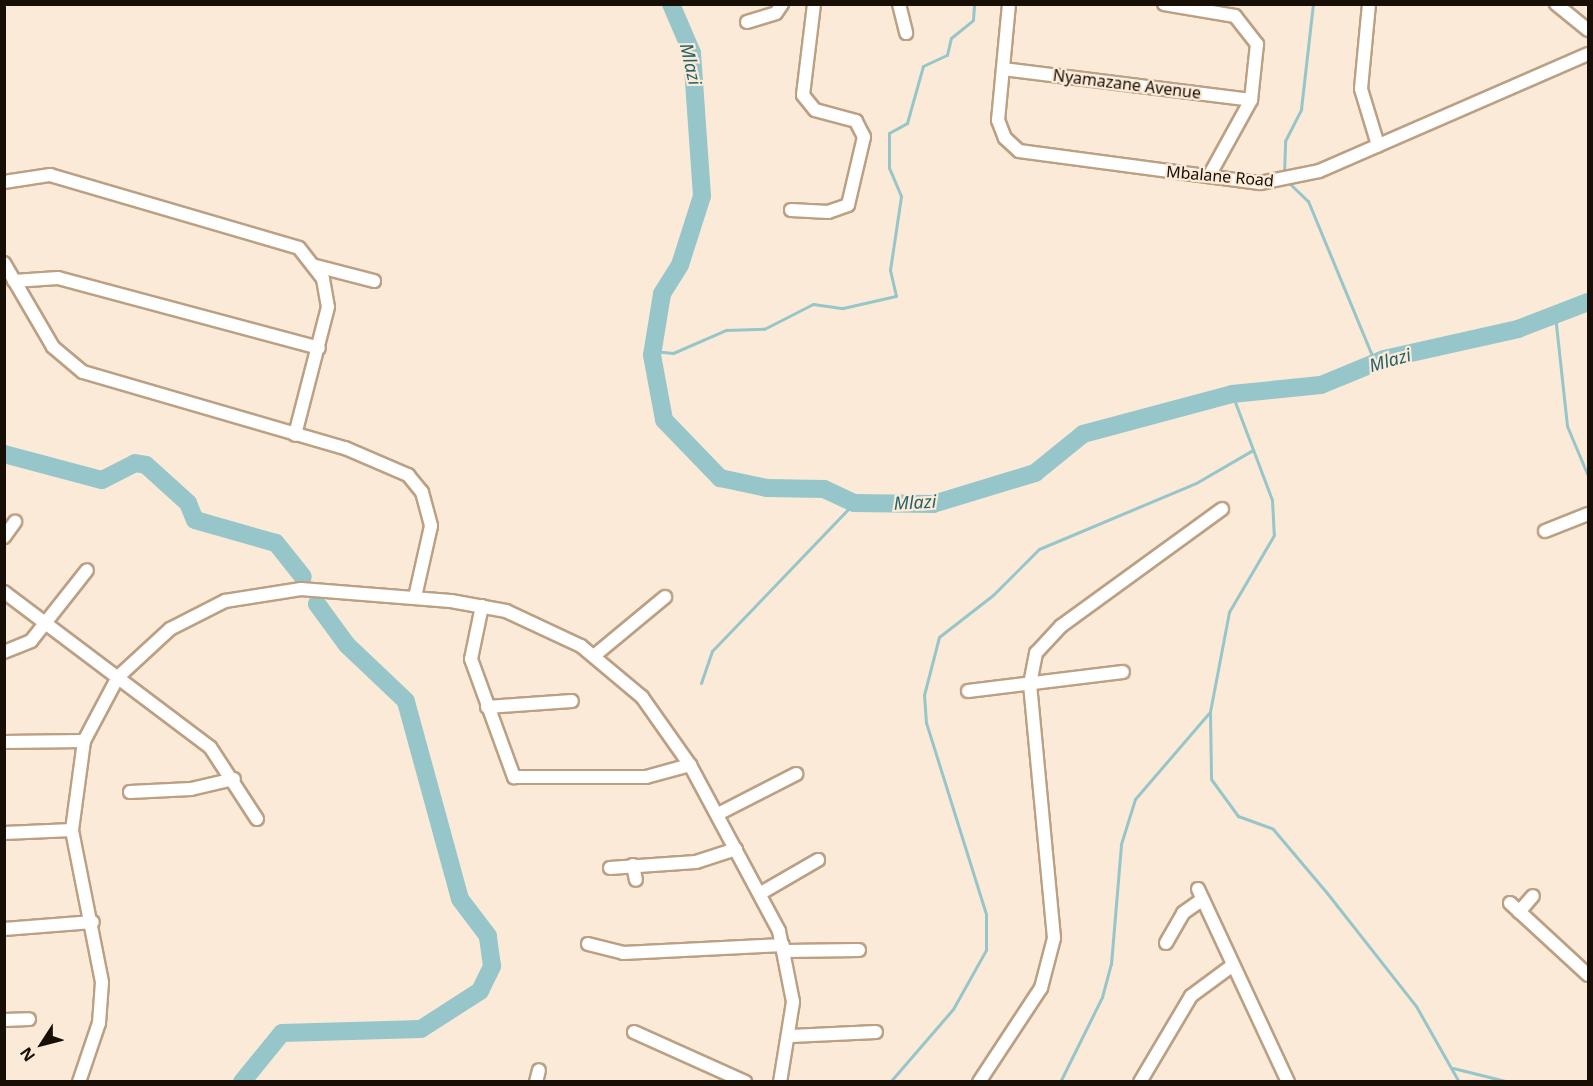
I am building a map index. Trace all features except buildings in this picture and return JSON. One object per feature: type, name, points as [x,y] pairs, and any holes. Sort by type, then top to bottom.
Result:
[{"type":"street","points":[[747,22],[776,13],[782,4]]},
{"type":"street","points":[[791,210],[828,213],[848,205],[864,137],[856,121],[815,110],[803,95],[814,4]]},
{"type":"street","points":[[899,4],[906,33]]},
{"type":"street","name":"Mbalane Road","points":[[1010,4],[998,120],[1005,138],[1019,151],[1209,176],[1284,181],[1378,145],[1588,54]]},
{"type":"street","points":[[1164,4],[1226,14],[1246,25],[1259,62],[1251,100],[1209,176]]},
{"type":"street","points":[[1369,4],[1361,89],[1378,145]]},
{"type":"street","points":[[1556,4],[1588,30]]},
{"type":"street","name":"Nyamazane Avenue","points":[[1003,69],[1251,100]]},
{"type":"street","points":[[4,182],[42,175],[77,182],[283,239],[316,266],[374,281]]},
{"type":"street","points":[[4,263],[53,347],[83,372],[381,460],[416,484],[431,526],[416,597]]},
{"type":"street","points":[[295,435],[328,307],[316,266]]},
{"type":"street","points":[[14,281],[58,278],[319,348]]},
{"type":"street","points":[[980,1082],[1041,988],[1054,938],[1030,684],[1036,653],[1052,633],[1222,509]]},
{"type":"street","points":[[1545,531],[1588,514]]},
{"type":"street","points":[[4,537],[15,522]]},
{"type":"street","points":[[4,652],[25,646],[47,623],[87,570]]},
{"type":"street","points":[[79,1082],[92,1053],[101,1004],[93,922],[72,830],[84,741],[118,677],[170,629],[234,598],[301,590],[416,597],[482,606],[542,625],[595,655],[642,697],[690,765],[718,814],[761,893],[784,948],[791,1036],[780,1082]]},
{"type":"street","points":[[4,592],[200,738],[234,779],[257,819]]},
{"type":"street","points":[[595,655],[665,597]]},
{"type":"street","points":[[482,606],[471,659],[512,774],[520,779],[646,777],[690,765]]},
{"type":"street","points":[[969,691],[1123,672]]},
{"type":"street","points":[[487,707],[572,701]]},
{"type":"street","points":[[4,742],[84,741]]},
{"type":"street","points":[[718,814],[796,774]]},
{"type":"street","points":[[130,792],[191,789],[234,779]]},
{"type":"street","points":[[4,833],[72,830]]},
{"type":"street","points":[[610,868],[696,862],[736,849]]},
{"type":"street","points":[[761,893],[818,860]]},
{"type":"street","points":[[633,865],[636,880]]},
{"type":"street","points":[[1166,943],[1183,914],[1201,894],[1288,1082]]},
{"type":"street","points":[[1533,896],[1514,908],[1588,975]]},
{"type":"street","points":[[4,929],[93,922]]},
{"type":"street","points":[[588,944],[623,952],[784,948],[859,950]]},
{"type":"street","points":[[1140,1082],[1196,991],[1233,965]]},
{"type":"street","points":[[4,1020],[29,1019]]},
{"type":"street","points":[[634,1032],[745,1082]]},
{"type":"street","points":[[791,1036],[876,1032]]},
{"type":"waterway","name":"Mlazi","points":[[671,4],[692,53],[702,196],[680,265],[662,294],[652,355],[664,420],[720,478],[767,488],[824,489],[854,503],[933,504],[1035,473],[1083,434],[1232,394],[1321,385],[1384,359],[1518,329],[1588,302]]},
{"type":"waterway","points":[[653,351],[673,353],[726,330],[764,329],[813,304],[843,308],[896,296],[890,270],[901,196],[889,168],[889,133],[907,123],[923,66],[947,55],[951,38],[973,20],[974,4]]},
{"type":"waterway","points":[[1284,174],[1285,141],[1301,109],[1313,4]]},
{"type":"waterway","points":[[1288,182],[1308,201],[1375,363]]},
{"type":"waterway","points":[[1555,315],[1567,426],[1588,476]]},
{"type":"waterway","points":[[1232,394],[1272,500],[1274,535],[1229,612],[1210,712],[1211,779],[1238,816],[1273,829],[1327,893],[1416,1006],[1459,1082]]},
{"type":"waterway","points":[[890,1082],[953,1009],[986,950],[986,914],[926,723],[924,695],[939,637],[993,595],[1039,549],[1196,483],[1253,450]]},
{"type":"waterway","points":[[4,454],[102,480],[135,463],[146,465],[188,503],[195,520],[276,543],[303,577]]},
{"type":"waterway","points":[[701,683],[712,651],[854,503]]},
{"type":"waterway","points":[[242,1082],[282,1033],[421,1029],[480,991],[492,966],[488,936],[460,899],[406,701],[347,645],[317,604]]},
{"type":"waterway","points":[[1060,1082],[1102,997],[1111,964],[1121,844],[1135,799],[1209,713]]},
{"type":"waterway","points":[[1453,1068],[1509,1082]]}]
